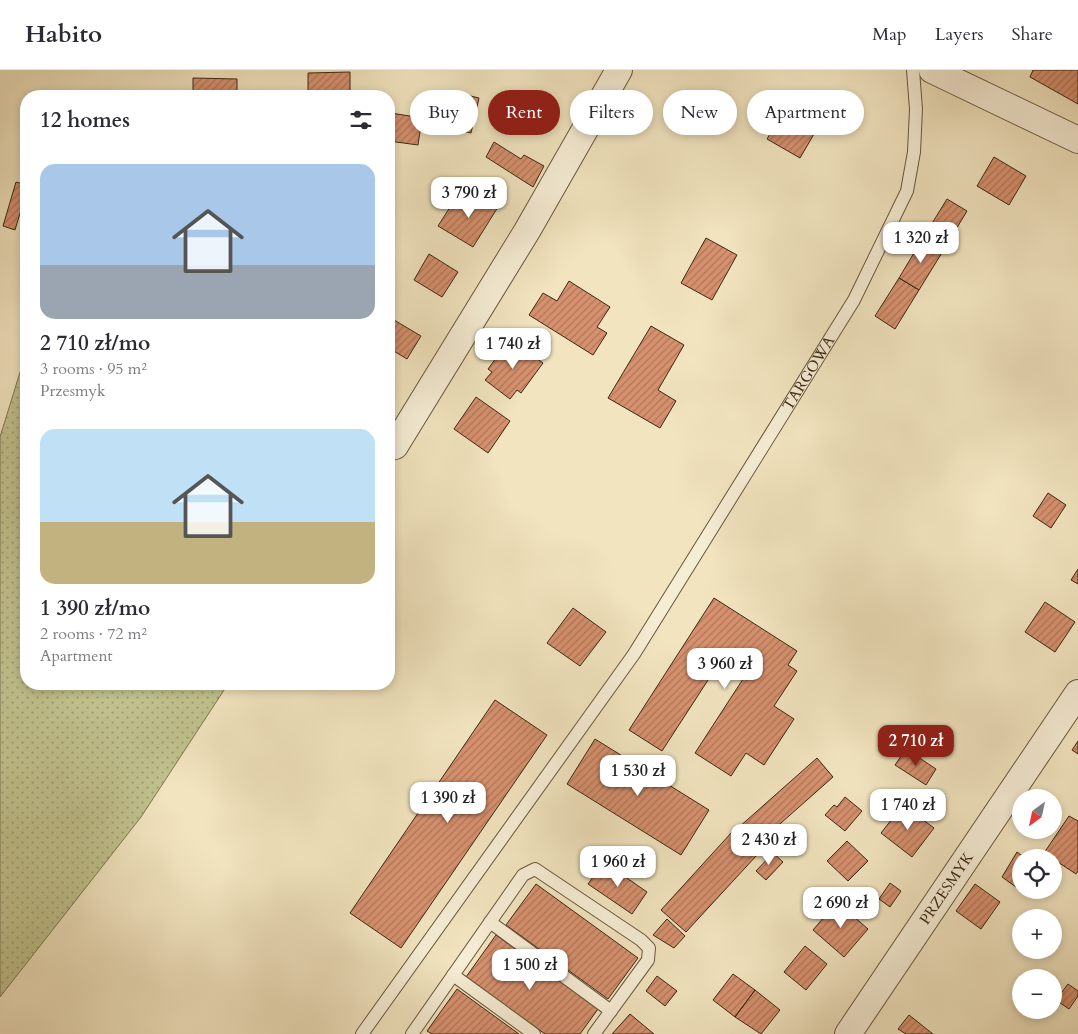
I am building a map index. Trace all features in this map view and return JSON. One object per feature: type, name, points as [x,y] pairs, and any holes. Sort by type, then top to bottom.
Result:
[{"type":"street","points":[[395,446],[527,231],[620,70]]},
{"type":"street","points":[[932,70],[1078,140]]},
{"type":"street","name":"PRZESMYK","points":[[848,1034],[1078,693]]},
{"type":"lane","name":"TARGOWA","points":[[362,1034],[634,654],[854,300],[907,191],[914,152],[916,109],[914,70]]},
{"type":"lane","points":[[415,1033],[523,875],[535,869],[641,940],[648,948],[648,960],[594,1034]]},
{"type":"lane","points":[[490,922],[611,1011]]},
{"type":"lane","points":[[453,976],[534,1034]]},
{"type":"green space","points":[[20,372],[20,690],[224,690],[141,817],[0,997],[0,437]]},
{"type":"building","points":[[1033,70],[1078,70],[1078,104],[1030,77]]},
{"type":"building","points":[[350,72],[350,90],[308,90],[308,73]]},
{"type":"building","points":[[193,78],[237,79],[237,90],[193,90]]},
{"type":"building","points":[[395,114],[410,116],[410,135],[419,135],[418,145],[395,142]]},
{"type":"building","points":[[769,135],[813,135],[800,158],[767,139]]},
{"type":"building","points":[[494,142],[521,159],[524,155],[544,166],[533,187],[486,157]]},
{"type":"building","points":[[994,157],[1026,176],[1009,205],[977,186]]},
{"type":"building","points":[[16,182],[20,183],[20,213],[15,230],[3,226]]},
{"type":"building","points":[[472,190],[498,207],[473,247],[438,226],[452,204],[460,209]]},
{"type":"building","points":[[947,199],[967,211],[943,251],[923,238]]},
{"type":"building","points":[[706,238],[737,255],[712,300],[681,283]]},
{"type":"building","points":[[923,238],[943,251],[919,290],[899,278]]},
{"type":"building","points":[[429,254],[458,272],[442,297],[414,280]]},
{"type":"building","points":[[899,278],[919,290],[895,329],[875,316]]},
{"type":"building","points":[[569,281],[610,307],[597,327],[607,333],[593,355],[529,315],[543,293],[557,301]]},
{"type":"building","points":[[395,321],[421,336],[407,359],[395,352]]},
{"type":"building","points":[[651,326],[684,345],[658,390],[676,401],[660,428],[608,398]]},
{"type":"building","points":[[510,339],[543,363],[521,393],[517,390],[510,399],[485,380],[492,372],[488,369]]},
{"type":"building","points":[[476,397],[510,421],[488,453],[454,429]]},
{"type":"building","points":[[1048,493],[1066,505],[1051,528],[1033,516]]},
{"type":"building","points":[[1078,569],[1078,584],[1071,580]]},
{"type":"building","points":[[714,598],[797,651],[788,665],[797,671],[774,706],[794,719],[764,765],[746,753],[731,776],[695,753],[745,676],[721,660],[662,751],[629,730]]},
{"type":"building","points":[[1045,602],[1075,622],[1055,652],[1025,632]]},
{"type":"building","points":[[573,608],[606,632],[580,666],[547,643]]},
{"type":"building","points":[[495,700],[547,735],[401,948],[350,913]]},
{"type":"building","points":[[595,739],[709,810],[681,855],[567,784]]},
{"type":"building","points":[[1078,741],[1078,754],[1072,750]]},
{"type":"building","points":[[906,749],[936,769],[926,785],[895,765]]},
{"type":"building","points":[[817,758],[833,777],[755,846],[738,828]]},
{"type":"building","points":[[845,797],[862,811],[845,831],[825,815],[834,805],[837,807]]},
{"type":"building","points":[[903,805],[934,828],[912,857],[881,833]]},
{"type":"building","points":[[1069,816],[1078,821],[1078,871],[1076,874],[1062,865],[1062,849],[1047,849],[1053,839],[1062,839],[1062,826]]},
{"type":"building","points":[[732,832],[757,855],[686,932],[661,910]]},
{"type":"building","points":[[847,841],[868,861],[848,881],[827,861]]},
{"type":"building","points":[[773,853],[783,862],[766,880],[756,871]]},
{"type":"building","points":[[1012,860],[1012,884],[1002,877]]},
{"type":"building","points":[[604,862],[647,892],[632,914],[588,884]]},
{"type":"building","points":[[890,883],[901,891],[890,907],[879,899]]},
{"type":"building","points":[[536,884],[638,958],[608,999],[506,925]]},
{"type":"building","points":[[975,884],[1000,902],[981,929],[956,911]]},
{"type":"building","points":[[837,902],[868,929],[844,957],[813,930]]},
{"type":"building","points":[[667,919],[685,936],[674,948],[653,935]]},
{"type":"building","points":[[496,935],[598,1009],[580,1034],[545,1034],[466,977]]},
{"type":"building","points":[[805,946],[827,964],[806,990],[784,972]]},
{"type":"building","points":[[733,974],[755,990],[735,1017],[713,1000]]},
{"type":"building","points":[[657,976],[677,991],[665,1006],[646,991]]},
{"type":"building","points":[[1068,984],[1078,991],[1078,996],[1069,1009],[1062,1004],[1062,992]]},
{"type":"building","points":[[457,989],[519,1034],[432,1034],[427,1031]]},
{"type":"building","points":[[755,990],[780,1010],[761,1034],[735,1017]]},
{"type":"building","points":[[630,1014],[654,1034],[612,1034]]},
{"type":"building","points":[[909,1015],[933,1034],[906,1034],[898,1029]]}]
